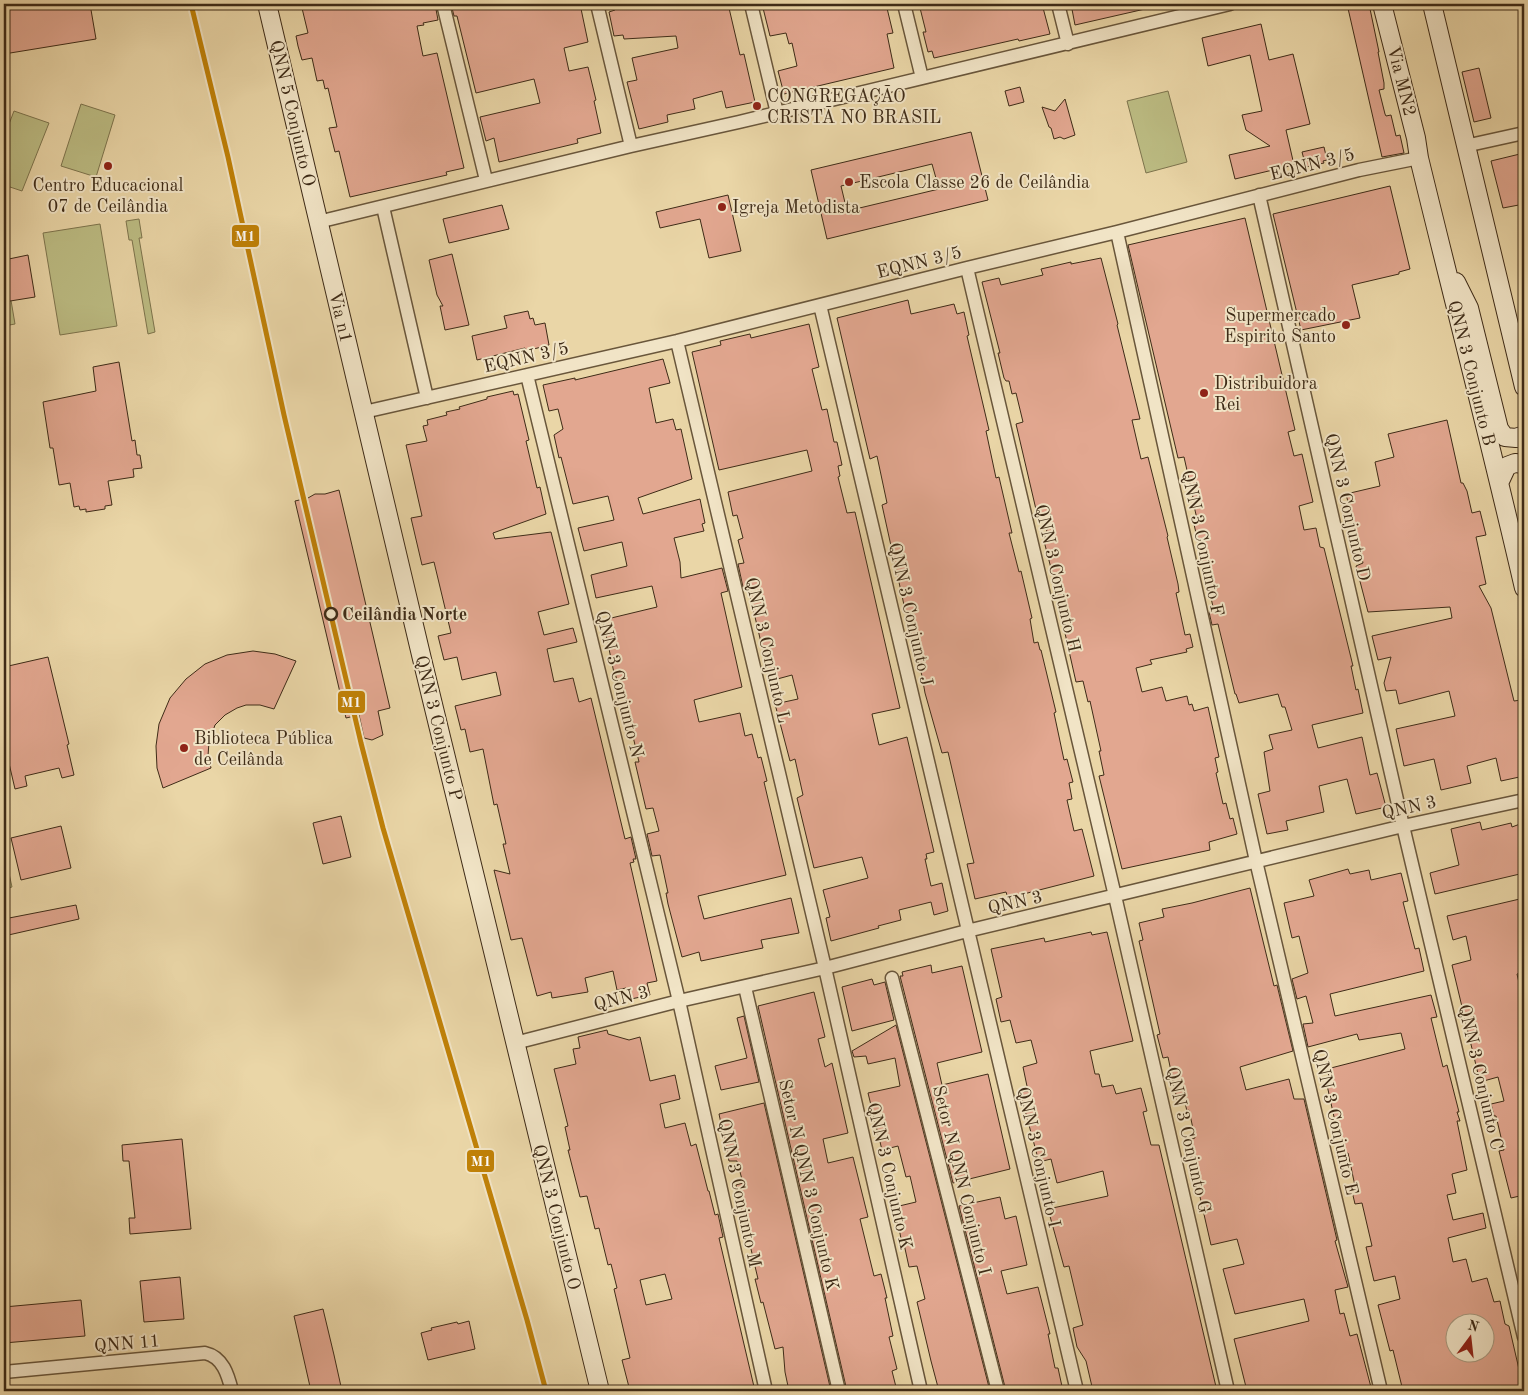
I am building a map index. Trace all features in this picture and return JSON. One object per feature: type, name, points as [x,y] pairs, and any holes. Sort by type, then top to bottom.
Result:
[{"type":"street","name":"QNN 5 Conjunto O","points":[[267,4],[318,222]]},
{"type":"street","points":[[443,4],[486,180]]},
{"type":"street","points":[[597,4],[631,146]]},
{"type":"street","points":[[751,4],[777,113]]},
{"type":"street","points":[[904,4],[922,78]]},
{"type":"street","points":[[1058,4],[1068,44]]},
{"type":"street","points":[[318,222],[486,180],[1068,44],[1210,6],[1230,4]]},
{"type":"street","name":"Via MN2","points":[[1382,4],[1416,138],[1419,158]]},
{"type":"street","points":[[1432,4],[1524,387]]},
{"type":"street","points":[[1465,146],[1524,133]]},
{"type":"street","name":"EQNN 3/5","points":[[364,412],[677,341],[1359,170],[1419,158]]},
{"type":"street","name":"QNN 3 Conjunto B","points":[[1419,158],[1500,481],[1524,588]]},
{"type":"street","name":"QNN 3 Conjunto D","points":[[1259,195],[1403,826]]},
{"type":"street","points":[[383,207],[427,398]]},
{"type":"street","name":"Via n1","points":[[318,222],[364,412]]},
{"type":"street","name":"QNN 3 Conjunto F","points":[[1117,232],[1256,861]]},
{"type":"street","points":[[1442,252],[1469,308],[1499,429],[1505,437],[1516,438],[1524,435]]},
{"type":"street","name":"QNN 3 Conjunto H","points":[[966,268],[1115,896]]},
{"type":"street","name":"QNN 3 Conjunto J","points":[[820,305],[967,932]]},
{"type":"street","name":"QNN 3 Conjunto L","points":[[677,341],[825,968]]},
{"type":"street","name":"QNN 3 Conjunto N","points":[[526,375],[680,1001]]},
{"type":"street","name":"QNN 3 Conjunto P","points":[[364,412],[515,1043]]},
{"type":"street","points":[[1500,481],[1507,466],[1515,463],[1524,464]]},
{"type":"street","name":"QNN 3","points":[[515,1043],[1256,861],[1403,826],[1524,800]]},
{"type":"street","name":"QNN 3 Conjunto C","points":[[1403,826],[1524,1337]]},
{"type":"street","name":"QNN 3 Conjunto E","points":[[1256,861],[1382,1391]]},
{"type":"street","name":"QNN 3 Conjunto G","points":[[1115,896],[1228,1391]]},
{"type":"street","name":"QNN 3 Conjunto I","points":[[967,932],[1077,1391]]},
{"type":"street","name":"QNN 3 Conjunto K","points":[[825,968],[921,1391]]},
{"type":"street","name":"Setor N QNN Conjunto I","points":[[892,978],[998,1391]]},
{"type":"street","name":"Setor N QNN 3 Conjunto K","points":[[745,987],[839,1391]]},
{"type":"street","name":"QNN 3 Conjunto M","points":[[680,1001],[766,1391]]},
{"type":"street","name":"QNN 3 Conjunto O","points":[[515,1043],[600,1391]]},
{"type":"street","name":"QNN 11","points":[[4,1372],[205,1353],[214,1357],[225,1369],[232,1391]]},
{"type":"green space","points":[[1168,91],[1187,162],[1146,173],[1127,101]]},
{"type":"green space","points":[[81,104],[115,115],[96,177],[61,166]]},
{"type":"green space","points":[[14,111],[49,123],[22,191],[4,185],[4,137]]},
{"type":"green space","points":[[139,219],[142,238],[139,238],[155,332],[148,334],[132,240],[129,240],[126,221]]},
{"type":"green space","points":[[100,224],[117,326],[60,335],[43,233]]},
{"type":"green space","points":[[4,259],[15,324],[4,326]]},
{"type":"green space","points":[[4,851],[12,887],[4,889]]},
{"type":"building","points":[[33,4],[90,4],[96,39],[4,54],[4,9]]},
{"type":"building","points":[[301,4],[435,4],[438,20],[417,26],[423,56],[437,53],[464,168],[446,172],[447,175],[350,197],[339,151],[335,152],[329,128],[337,127],[328,88],[325,89],[323,80],[317,81],[312,58],[302,60],[298,46],[296,36],[308,33]]},
{"type":"building","points":[[451,4],[580,4],[588,42],[564,48],[569,71],[588,67],[601,133],[577,139],[578,143],[499,162],[494,138],[486,141],[480,117],[540,103],[534,79],[476,93],[457,16],[454,16]]},
{"type":"building","points":[[613,4],[724,4],[725,9],[729,8],[740,55],[744,54],[755,102],[726,108],[722,91],[693,99],[695,109],[667,115],[668,122],[639,129],[627,82],[637,80],[632,58],[678,48],[676,36],[624,39],[623,35],[614,36],[609,12],[615,10]]},
{"type":"building","points":[[762,4],[886,4],[893,33],[887,34],[894,68],[784,94],[778,71],[797,66],[792,43],[789,44],[786,33],[770,36]]},
{"type":"building","points":[[919,4],[1042,4],[1050,34],[1019,41],[1018,39],[934,58],[932,51],[928,52],[923,32],[926,32]]},
{"type":"building","points":[[1071,4],[1144,4],[1145,9],[1075,25]]},
{"type":"building","points":[[1347,4],[1369,4],[1384,83],[1384,89],[1379,90],[1385,114],[1386,116],[1391,115],[1396,136],[1400,135],[1404,153],[1382,157]]},
{"type":"building","points":[[1261,24],[1269,60],[1293,54],[1310,124],[1286,130],[1294,165],[1235,179],[1229,155],[1270,146],[1246,130],[1242,115],[1262,111],[1250,55],[1208,66],[1202,38]]},
{"type":"building","points":[[1479,68],[1491,118],[1474,122],[1462,72]]},
{"type":"building","points":[[1020,87],[1024,102],[1009,106],[1005,91]]},
{"type":"building","points":[[1065,99],[1075,135],[1064,139],[1060,137],[1054,139],[1042,107],[1055,111]]},
{"type":"building","name":"Escola Classe 26 de Ceilândia","points":[[971,132],[988,200],[827,239],[811,170]],"holes":[[[932,164],[939,189],[847,211],[841,186]]]},
{"type":"building","points":[[1324,147],[1327,160],[1323,161],[1324,163],[1306,167],[1302,152]]},
{"type":"building","points":[[1524,153],[1524,204],[1503,208],[1491,161]]},
{"type":"building","points":[[1390,186],[1410,269],[1399,272],[1399,274],[1352,285],[1360,318],[1301,330],[1273,214]]},
{"type":"building","points":[[728,195],[741,251],[709,258],[700,219],[660,228],[656,212]]},
{"type":"building","points":[[502,205],[509,229],[449,243],[443,219]]},
{"type":"building","points":[[1245,218],[1295,430],[1288,432],[1294,456],[1302,454],[1313,502],[1299,506],[1304,530],[1316,528],[1320,547],[1324,548],[1353,666],[1351,666],[1356,690],[1358,689],[1363,713],[1312,725],[1318,748],[1362,737],[1370,775],[1377,773],[1386,807],[1356,814],[1347,779],[1319,786],[1324,812],[1286,821],[1288,830],[1267,834],[1258,794],[1270,791],[1264,752],[1273,749],[1269,735],[1292,730],[1285,707],[1282,707],[1278,694],[1239,703],[1235,694],[1218,624],[1212,625],[1209,612],[1214,611],[1193,520],[1197,519],[1193,497],[1184,457],[1178,458],[1128,245]]},
{"type":"building","points":[[452,254],[469,325],[445,330],[440,306],[443,306],[437,295],[429,260]]},
{"type":"building","points":[[28,255],[35,297],[4,302],[4,260]]},
{"type":"building","points":[[1101,258],[1140,419],[1132,420],[1141,459],[1148,457],[1178,584],[1179,592],[1176,593],[1185,635],[1190,634],[1193,647],[1186,649],[1187,652],[1150,660],[1152,664],[1136,668],[1142,692],[1162,687],[1166,701],[1187,696],[1189,705],[1192,704],[1194,711],[1208,707],[1219,757],[1215,758],[1218,772],[1216,773],[1223,804],[1226,803],[1230,819],[1233,818],[1237,834],[1209,842],[1210,850],[1122,869],[1099,776],[1104,775],[1099,751],[1101,751],[1090,701],[1088,702],[1083,681],[1076,682],[1060,611],[1062,611],[1044,541],[1051,514],[1038,518],[1016,424],[1023,422],[1016,393],[1012,394],[1009,381],[1006,381],[1004,378],[998,353],[1000,353],[982,282],[999,278],[1001,285],[1043,275],[1041,269]]},
{"type":"building","points":[[908,300],[911,314],[954,304],[957,314],[964,312],[969,335],[967,336],[989,430],[986,431],[996,478],[999,477],[1012,533],[1009,533],[1019,572],[1021,571],[1032,618],[1030,619],[1034,643],[1038,642],[1041,650],[1056,712],[1054,713],[1064,760],[1067,759],[1073,782],[1069,783],[1072,799],[1067,800],[1074,831],[1082,829],[1094,876],[1008,898],[1006,892],[975,899],[967,864],[974,863],[948,752],[942,753],[925,693],[882,505],[887,503],[877,456],[870,459],[837,318]]},
{"type":"building","points":[[528,311],[530,319],[533,318],[535,325],[545,323],[549,345],[526,351],[525,348],[477,360],[472,336],[507,328],[504,316]]},
{"type":"building","points":[[809,324],[819,367],[812,369],[822,410],[827,409],[834,442],[837,442],[842,465],[838,466],[840,476],[838,477],[847,513],[855,512],[900,708],[872,714],[879,745],[907,737],[934,852],[926,854],[927,859],[925,859],[931,886],[942,883],[948,911],[934,915],[931,902],[899,910],[901,920],[831,941],[826,918],[830,917],[823,890],[868,878],[862,857],[814,868],[797,798],[803,795],[795,759],[790,761],[775,704],[798,699],[792,675],[770,681],[748,587],[743,587],[738,564],[744,563],[738,540],[743,538],[737,515],[733,516],[728,492],[812,471],[807,450],[719,470],[692,352],[721,345],[720,341],[750,334],[751,338]]},
{"type":"building","points":[[663,359],[670,383],[649,388],[656,423],[673,419],[676,430],[681,429],[692,479],[638,498],[643,514],[700,499],[705,523],[702,524],[704,531],[674,538],[680,562],[681,578],[722,568],[728,591],[721,593],[742,687],[694,700],[699,722],[740,713],[745,736],[752,734],[758,758],[761,757],[767,781],[764,782],[786,875],[698,896],[704,919],[791,898],[799,933],[761,940],[763,948],[701,961],[699,952],[682,957],[668,904],[666,893],[668,893],[660,855],[652,856],[647,834],[659,831],[653,808],[646,809],[635,762],[639,762],[631,728],[634,727],[624,690],[620,691],[614,673],[603,620],[657,607],[652,586],[596,598],[591,575],[627,566],[622,542],[584,551],[578,528],[614,520],[608,496],[573,504],[554,435],[563,429],[558,409],[549,411],[543,385],[575,378],[575,380]]},
{"type":"building","points":[[119,362],[132,441],[135,440],[137,455],[140,455],[142,468],[133,469],[134,477],[108,481],[112,505],[105,506],[105,509],[86,512],[86,509],[80,510],[79,506],[74,507],[70,483],[59,485],[53,448],[50,448],[43,402],[96,391],[93,367]]},
{"type":"building","points":[[513,391],[514,395],[518,394],[529,440],[526,441],[537,488],[540,487],[546,514],[493,533],[495,539],[551,532],[569,604],[538,612],[544,635],[573,628],[577,642],[547,649],[554,682],[573,678],[579,702],[591,698],[625,839],[631,837],[636,859],[633,859],[634,862],[630,863],[657,981],[647,983],[650,995],[631,999],[626,988],[617,990],[613,971],[585,978],[588,992],[552,998],[551,992],[537,996],[522,938],[511,940],[494,870],[510,874],[503,844],[506,844],[497,804],[494,805],[483,749],[470,752],[465,729],[461,730],[455,706],[501,695],[496,672],[462,680],[457,657],[444,660],[438,636],[451,633],[434,562],[422,565],[411,518],[422,516],[406,445],[427,441],[423,426],[428,425],[427,420],[447,415],[446,412],[460,409],[459,407],[487,399],[487,397]]},
{"type":"building","points":[[1447,420],[1461,483],[1463,483],[1467,491],[1472,513],[1480,511],[1486,535],[1476,537],[1486,584],[1479,586],[1491,608],[1514,701],[1521,700],[1524,711],[1524,724],[1522,725],[1524,736],[1524,776],[1501,781],[1496,758],[1467,766],[1471,783],[1441,790],[1434,759],[1404,766],[1396,729],[1455,716],[1449,691],[1399,704],[1396,690],[1386,691],[1384,683],[1391,657],[1378,660],[1372,636],[1452,618],[1450,607],[1368,612],[1356,566],[1363,563],[1346,494],[1380,486],[1375,462],[1394,457],[1388,434]]},
{"type":"building","points":[[339,490],[390,708],[378,711],[383,735],[372,740],[364,738],[359,715],[346,718],[295,501],[315,494],[325,494]]},
{"type":"building","points":[[253,651],[275,654],[296,661],[274,709],[260,705],[246,705],[225,715],[215,725],[209,742],[208,756],[211,768],[163,788],[157,768],[156,746],[159,724],[170,698],[186,679],[205,664],[227,655]]},
{"type":"building","points":[[48,657],[69,744],[67,745],[74,775],[62,778],[59,768],[25,776],[27,786],[15,789],[8,759],[6,759],[4,751],[4,667]]},
{"type":"building","points":[[341,816],[351,857],[323,864],[313,823]]},
{"type":"building","points":[[1480,822],[1482,830],[1511,823],[1512,827],[1520,824],[1522,831],[1524,831],[1524,873],[1435,894],[1430,873],[1459,865],[1451,829]]},
{"type":"building","points":[[61,826],[71,868],[21,880],[11,838]]},
{"type":"building","points":[[1348,869],[1350,874],[1369,870],[1371,880],[1401,873],[1408,901],[1403,902],[1415,949],[1419,948],[1424,971],[1330,994],[1335,1016],[1431,995],[1437,1017],[1431,1018],[1443,1067],[1447,1065],[1459,1112],[1457,1112],[1460,1121],[1457,1121],[1467,1170],[1452,1174],[1456,1193],[1447,1195],[1453,1220],[1483,1213],[1486,1228],[1448,1238],[1453,1262],[1466,1259],[1472,1282],[1487,1278],[1494,1302],[1500,1301],[1505,1324],[1509,1326],[1524,1391],[1403,1391],[1393,1350],[1390,1351],[1378,1305],[1400,1299],[1395,1276],[1374,1281],[1366,1247],[1372,1246],[1362,1203],[1355,1204],[1351,1187],[1355,1186],[1348,1153],[1345,1154],[1334,1117],[1327,1085],[1331,1084],[1327,1069],[1405,1049],[1401,1033],[1359,1040],[1357,1034],[1308,1047],[1303,1024],[1313,1023],[1306,996],[1297,999],[1292,979],[1308,973],[1299,936],[1292,938],[1284,903],[1314,896],[1309,880]]},
{"type":"building","points":[[1250,888],[1274,986],[1277,985],[1293,1051],[1240,1067],[1246,1090],[1289,1079],[1294,1099],[1304,1099],[1337,1240],[1335,1241],[1348,1287],[1335,1290],[1340,1314],[1344,1313],[1350,1336],[1357,1334],[1372,1391],[1247,1391],[1234,1339],[1309,1321],[1304,1299],[1235,1314],[1223,1269],[1244,1264],[1237,1239],[1211,1245],[1187,1140],[1195,1138],[1189,1110],[1187,1111],[1185,1103],[1178,1104],[1168,1057],[1163,1058],[1157,1035],[1160,1034],[1139,941],[1143,940],[1139,923],[1164,917],[1162,909]]},
{"type":"building","points":[[1524,898],[1524,972],[1517,974],[1524,1005],[1524,1195],[1511,1198],[1499,1151],[1504,1150],[1496,1116],[1494,1116],[1491,1104],[1504,1101],[1498,1077],[1480,1082],[1452,965],[1471,960],[1466,936],[1453,940],[1447,916]]},
{"type":"building","points":[[76,905],[79,919],[4,936],[4,919]]},
{"type":"building","points":[[1091,932],[1092,935],[1107,932],[1133,1041],[1090,1051],[1095,1074],[1099,1074],[1102,1087],[1113,1085],[1116,1094],[1141,1088],[1147,1111],[1143,1112],[1151,1145],[1159,1145],[1217,1391],[1093,1391],[1086,1361],[1077,1347],[1073,1328],[1083,1325],[1069,1266],[1064,1267],[1048,1209],[1108,1196],[1103,1171],[1057,1183],[1051,1159],[1039,1162],[1020,1092],[1028,1091],[1023,1067],[1037,1063],[1031,1040],[1016,1043],[1010,1020],[1001,1022],[996,999],[1002,997],[991,949],[1044,938],[1045,942]]},
{"type":"building","points":[[931,965],[932,973],[962,966],[982,1052],[937,1063],[942,1085],[988,1074],[1010,1169],[953,1183],[900,976],[903,976],[902,972]]},
{"type":"building","points":[[872,979],[874,985],[885,982],[894,1020],[852,1031],[842,987]]},
{"type":"building","points":[[814,992],[825,1037],[818,1039],[825,1067],[832,1063],[848,1133],[823,1139],[828,1163],[853,1157],[868,1217],[860,1219],[874,1276],[881,1274],[887,1298],[885,1298],[893,1336],[889,1337],[897,1369],[892,1371],[897,1391],[847,1391],[758,1006]]},
{"type":"building","points":[[744,1016],[759,1082],[721,1090],[715,1066],[747,1058],[737,1018]]},
{"type":"building","points":[[896,1025],[990,1391],[939,1391],[931,1361],[917,1302],[925,1299],[917,1266],[909,1267],[904,1244],[902,1244],[895,1207],[916,1202],[910,1176],[906,1177],[898,1146],[882,1150],[868,1093],[900,1086],[895,1058],[868,1064],[866,1056],[854,1057],[852,1051]]},
{"type":"building","points":[[607,1030],[608,1034],[629,1040],[640,1037],[650,1081],[675,1075],[680,1099],[660,1104],[665,1128],[685,1123],[691,1146],[696,1144],[715,1215],[718,1214],[723,1237],[719,1238],[755,1391],[630,1391],[622,1360],[630,1358],[614,1289],[617,1288],[611,1264],[608,1265],[599,1228],[595,1229],[587,1196],[580,1197],[568,1150],[570,1150],[565,1127],[568,1126],[554,1069],[576,1064],[573,1049],[580,1048],[578,1037]],"holes":[[[665,1274],[672,1299],[646,1305],[640,1280]]]},
{"type":"building","points":[[764,1103],[831,1391],[789,1391],[783,1347],[775,1349],[755,1279],[758,1279],[736,1185],[743,1183],[737,1161],[729,1161],[719,1114]]},
{"type":"building","points":[[182,1139],[191,1229],[130,1234],[129,1218],[135,1218],[129,1161],[123,1161],[122,1145]]},
{"type":"building","points":[[1000,1197],[1005,1219],[1016,1216],[1027,1265],[1001,1271],[1007,1294],[1038,1287],[1050,1334],[1048,1334],[1055,1368],[1058,1368],[1063,1391],[1006,1391],[959,1206]]},
{"type":"building","points":[[180,1277],[184,1319],[144,1322],[140,1281]]},
{"type":"building","points":[[81,1300],[85,1336],[4,1343],[4,1307]]},
{"type":"building","points":[[323,1309],[342,1391],[311,1391],[294,1316]]},
{"type":"building","points":[[469,1321],[475,1349],[428,1360],[421,1333],[432,1330],[431,1328]]},
{"type":"transit line","name":"M1","points":[[191,4],[228,157],[284,415],[361,743],[383,828],[546,1391]]},
{"type":"place","name":"CONGREGAÇÃO CRISTÃ NO BRASIL","points":[[757,106]]},
{"type":"place","name":"Centro Educacional 07 de Ceilândia","points":[[108,166]]},
{"type":"place","name":"Escola Classe 26 de Ceilândia","points":[[849,182]]},
{"type":"place","name":"Igreja Metodista","points":[[722,207]]},
{"type":"place","name":"Supermercado Espirito Santo","points":[[1346,325]]},
{"type":"place","name":"Distribuidora Rei","points":[[1204,393]]},
{"type":"place","name":"Ceilândia Norte","points":[[331,614]]},
{"type":"place","name":"Biblioteca Pública de Ceilânda","points":[[184,748]]}]
